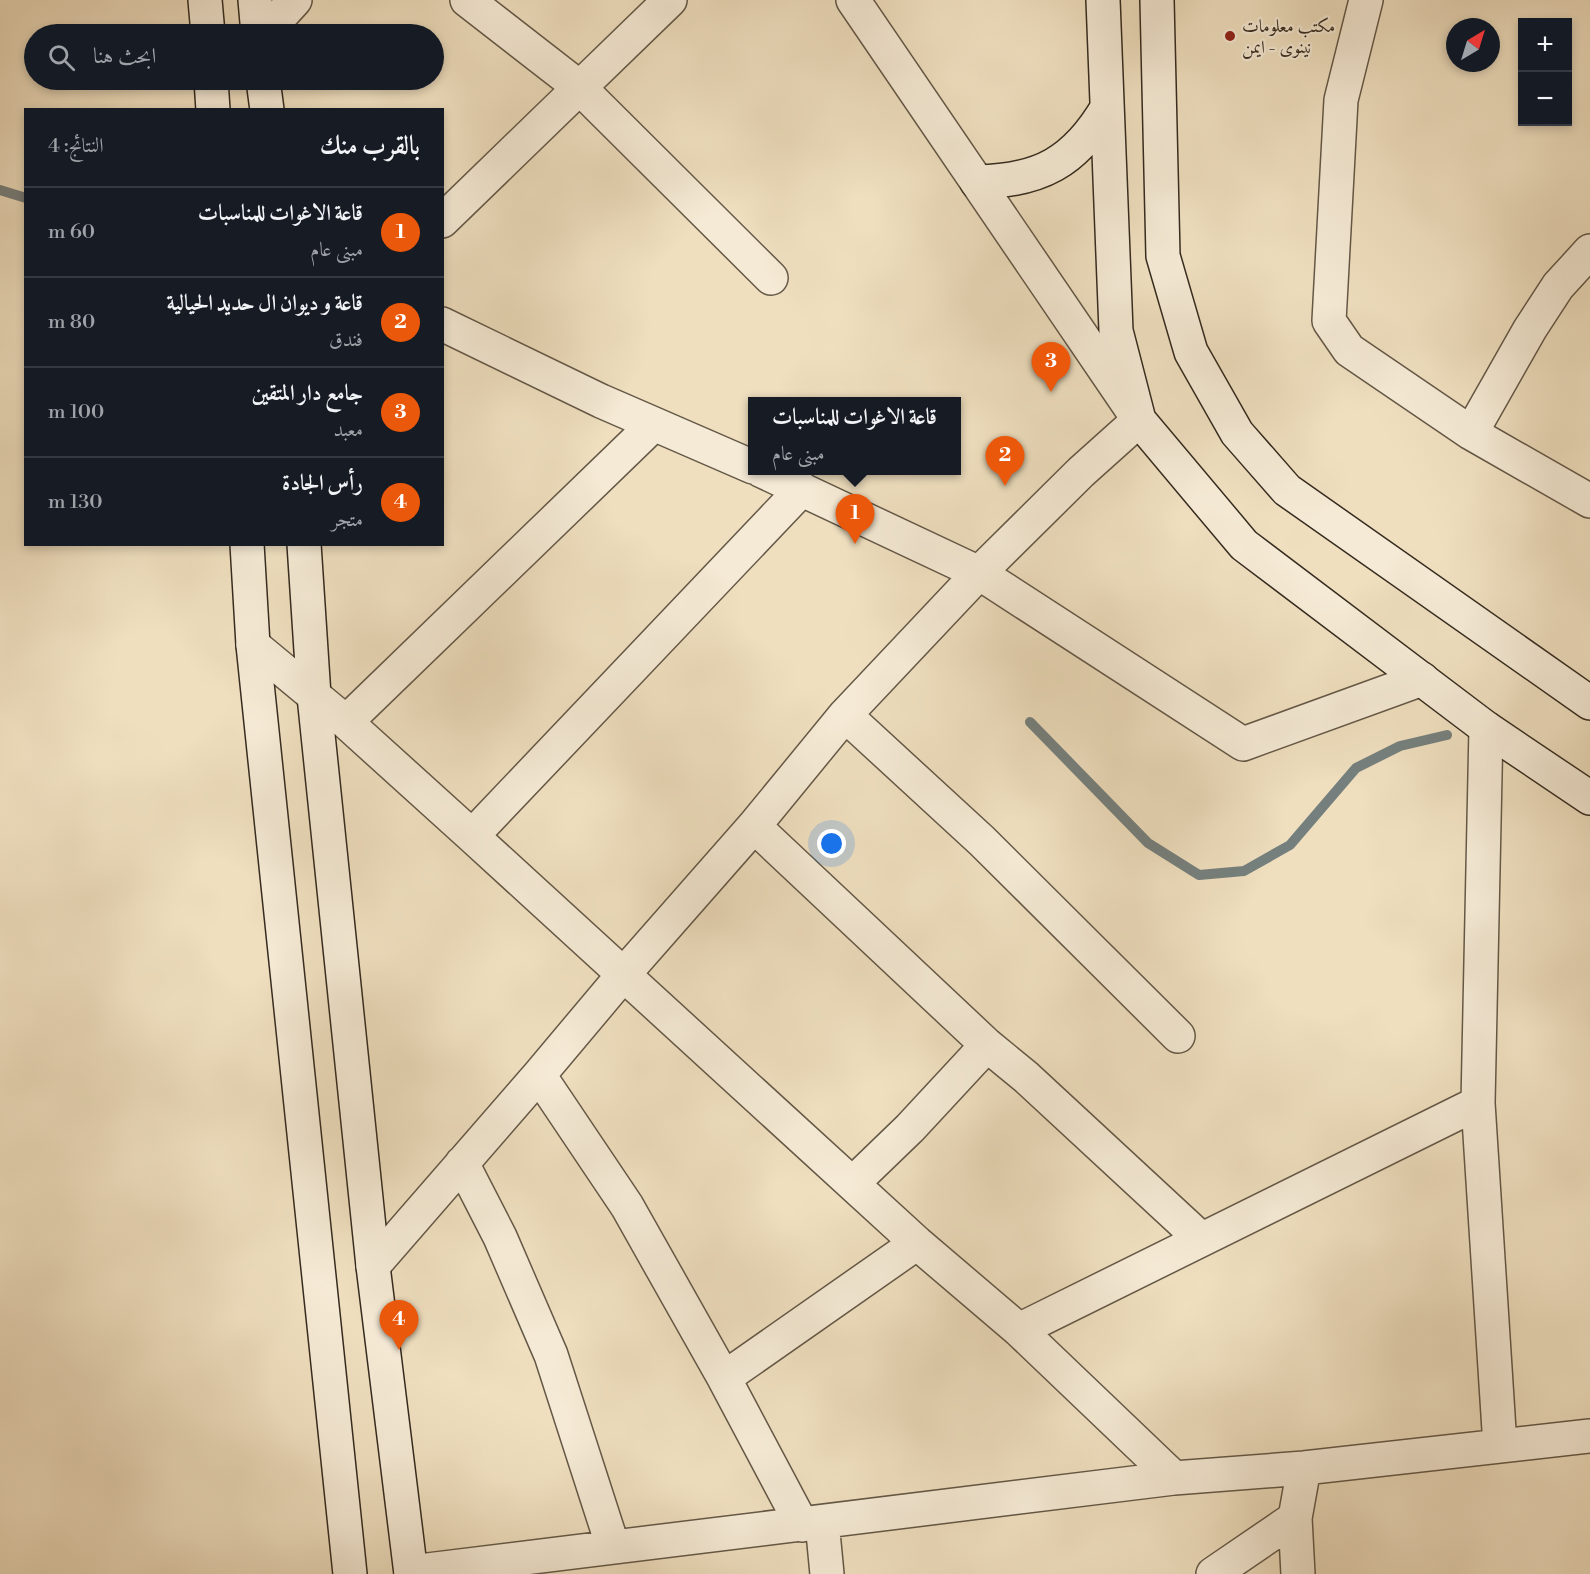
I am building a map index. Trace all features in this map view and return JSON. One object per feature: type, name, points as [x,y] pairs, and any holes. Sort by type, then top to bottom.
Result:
[{"type":"street","points":[[205,0],[206,24]]},
{"type":"street","points":[[255,0],[257,24]]},
{"type":"street","points":[[273,24],[296,0]]},
{"type":"street","points":[[466,0],[579,87],[771,278]]},
{"type":"street","points":[[444,219],[669,0]]},
{"type":"street","points":[[853,0],[1138,420],[1245,545],[1486,728],[1590,798]]},
{"type":"street","points":[[1103,0],[1116,331],[1138,420]]},
{"type":"street","points":[[1157,0],[1163,256],[1191,352],[1237,433],[1287,489],[1590,703]]},
{"type":"street","points":[[1366,0],[1341,100],[1329,321],[1348,350],[1471,433],[1590,501]]},
{"type":"street","points":[[212,90],[213,108]]},
{"type":"street","points":[[264,90],[267,108]]},
{"type":"street","points":[[977,182],[1021,178],[1053,165],[1081,144],[1093,131],[1107,108]]},
{"type":"street","points":[[1471,433],[1530,329],[1558,286],[1590,251]]},
{"type":"street","points":[[444,325],[601,401],[748,466]]},
{"type":"street","points":[[373,1266],[754,826],[845,716],[979,573],[1081,472],[1138,420]]},
{"type":"street","points":[[346,722],[654,424]]},
{"type":"street","points":[[769,475],[979,573],[1243,744],[1422,680]]},
{"type":"street","points":[[472,836],[802,489]]},
{"type":"street","points":[[247,546],[252,645],[350,1574]]},
{"type":"street","points":[[304,546],[314,696],[373,1266],[411,1573],[1174,1478],[1304,1468],[1590,1436]]},
{"type":"street","points":[[252,645],[346,722],[917,1243],[1019,1330],[1174,1478]]},
{"type":"street","points":[[845,716],[981,841],[1178,1036]]},
{"type":"street","points":[[1486,728],[1478,1103],[1500,1446]]},
{"type":"street","points":[[754,826],[987,1045],[1026,1077],[1201,1239]]},
{"type":"street","points":[[853,1183],[910,1128],[987,1045]]},
{"type":"street","points":[[539,1075],[627,1206],[724,1378],[812,1524],[827,1574]]},
{"type":"street","points":[[1019,1330],[1478,1103]]},
{"type":"street","points":[[462,1164],[500,1237],[551,1355],[613,1547]]},
{"type":"street","points":[[724,1378],[917,1243]]},
{"type":"street","points":[[1298,1574],[1295,1518],[1304,1468]]},
{"type":"street","points":[[1213,1574],[1295,1518]]},
{"type":"waterway","points":[[0,190],[24,197]]},
{"type":"waterway","points":[[1030,722],[1148,843],[1199,875],[1244,871],[1290,845],[1356,768],[1400,746],[1447,735]]},
{"type":"place","name":"مكتب معلومات نينوى - ايمن","points":[[1230,36]]},
{"type":"place","name":"جامع دار المتقين","points":[[1051,392]]},
{"type":"place","name":"قاعة و ديوان ال حديد الحيالية","points":[[1005,486]]},
{"type":"place","name":"قاعة الاغوات للمناسبات","points":[[855,544]]},
{"type":"place","name":"رأس الجادة","points":[[399,1350]]}]
